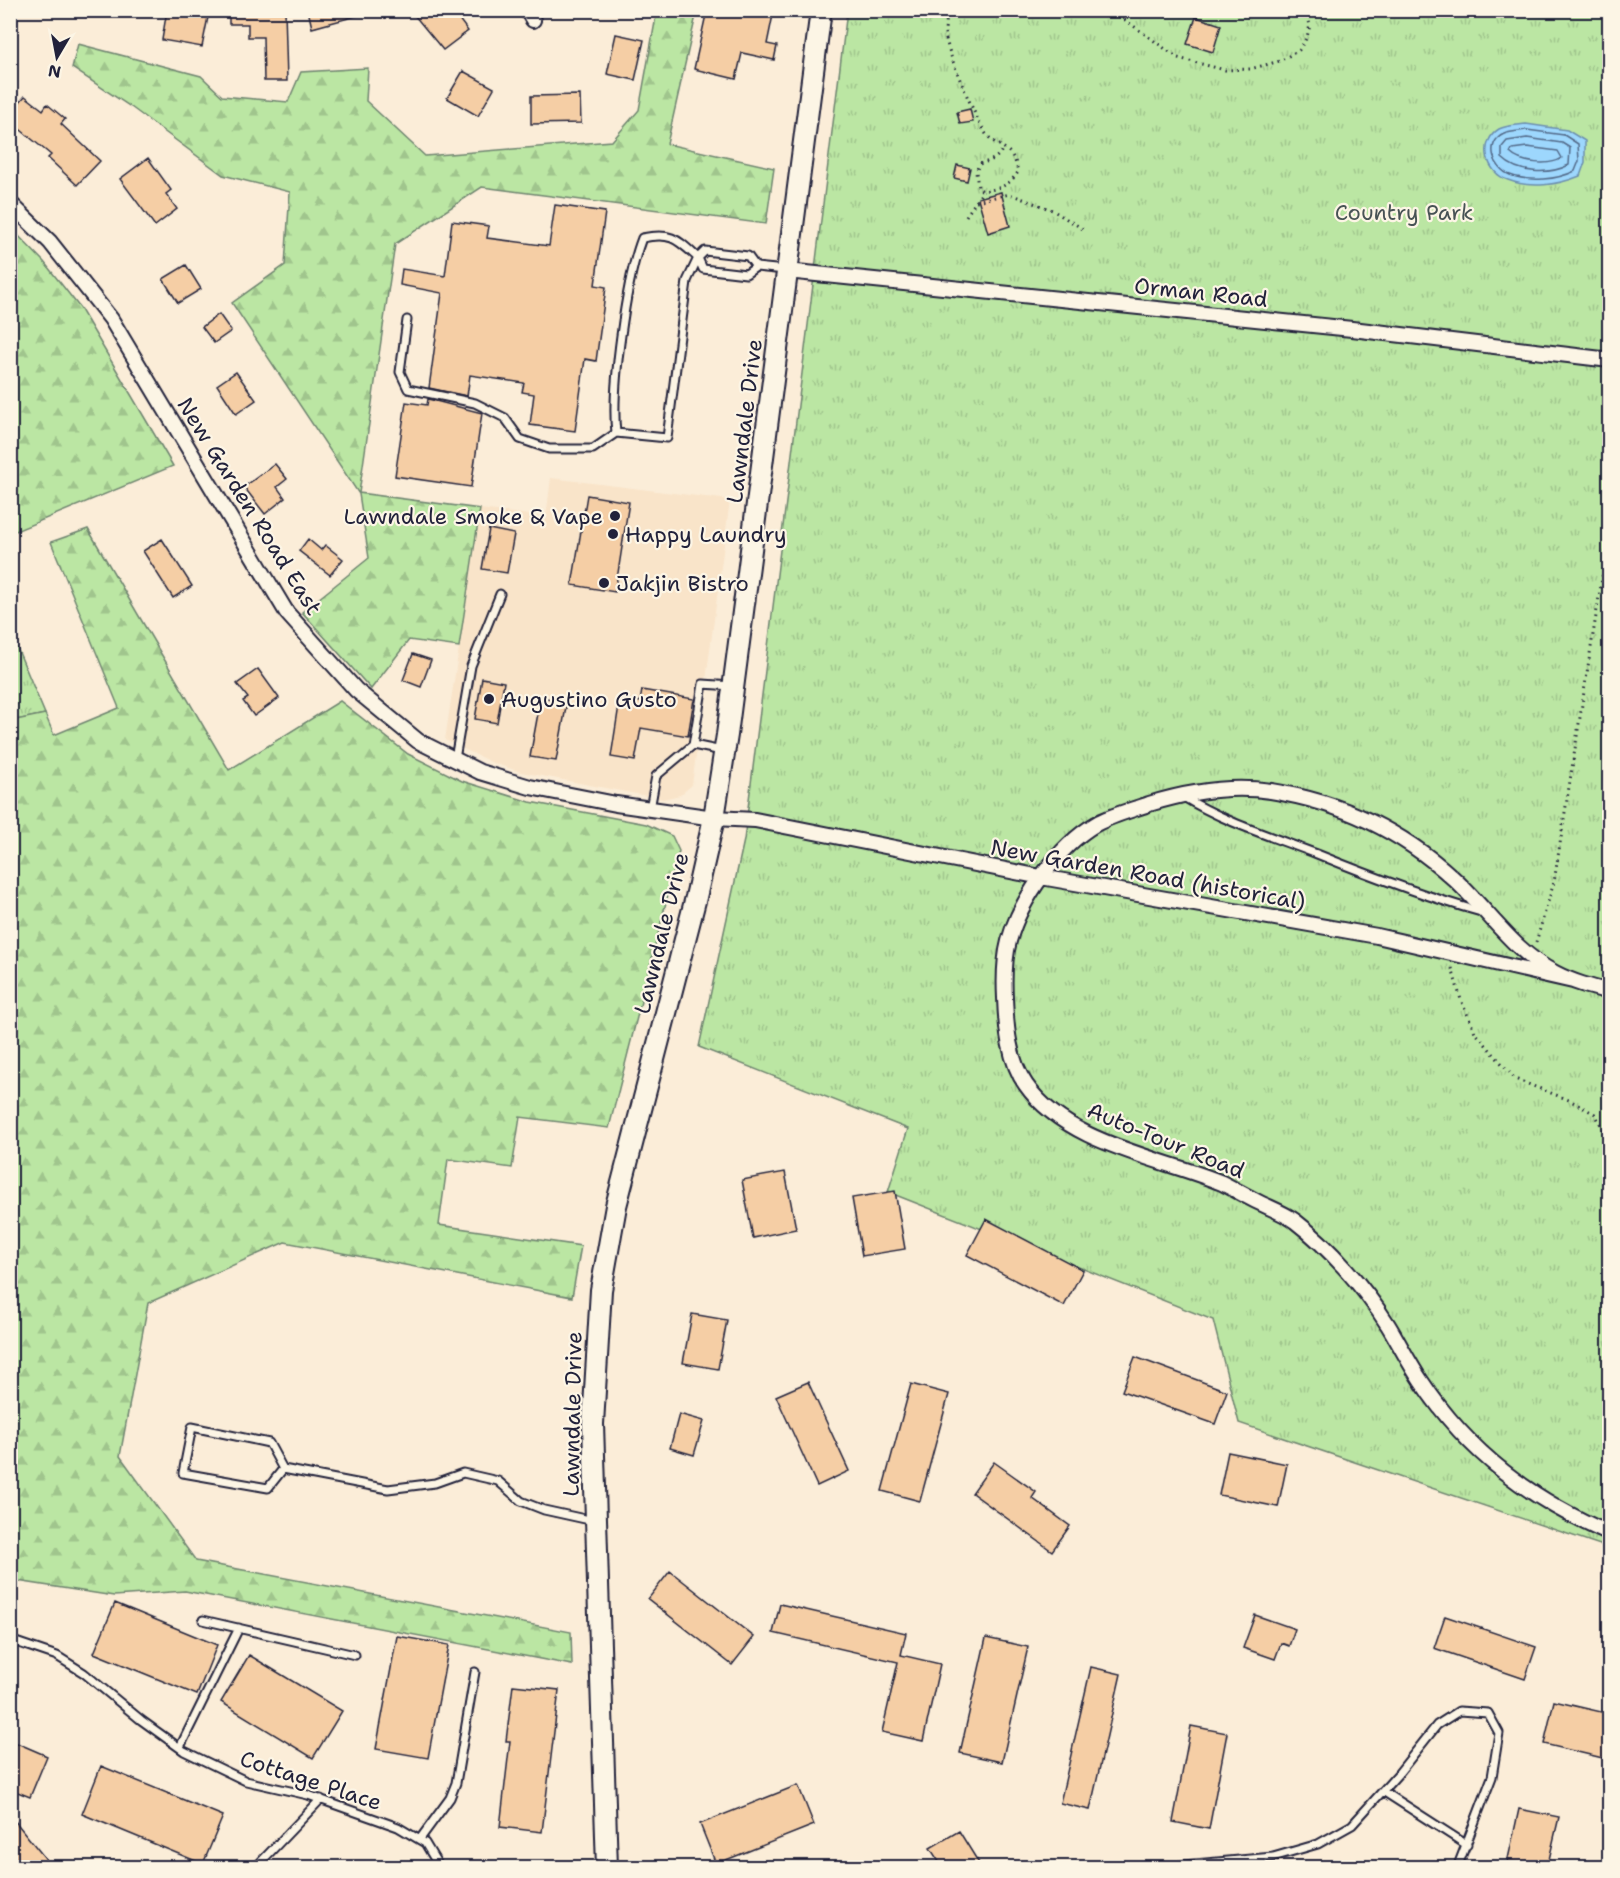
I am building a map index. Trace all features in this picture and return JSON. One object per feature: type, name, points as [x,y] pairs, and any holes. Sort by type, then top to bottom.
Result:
[{"type":"main road","name":"Lawndale Drive","points":[[607,1868],[594,1521],[593,1382],[600,1290],[607,1246],[714,818],[734,686],[821,10]]},
{"type":"street","name":"New Garden Road East","points":[[10,203],[50,242],[111,319],[287,613],[356,690],[418,741],[480,772],[530,788],[714,818]]},
{"type":"street","name":"Orman Road","points":[[788,271],[1352,329],[1610,360]]},
{"type":"street","name":"Auto-Tour Road","points":[[1610,992],[1573,981],[1528,956],[1450,875],[1392,830],[1326,803],[1267,790],[1225,789],[1179,794],[1094,825],[1066,849],[1041,877],[1018,917],[1009,942],[1004,971],[1008,1035],[1015,1065],[1026,1086],[1046,1107],[1073,1126],[1110,1144],[1222,1184],[1291,1218],[1326,1248],[1359,1286],[1385,1321],[1422,1382],[1464,1437],[1499,1471],[1522,1487],[1570,1517],[1610,1534]]},
{"type":"street","name":"New Garden Road (historical)","points":[[714,818],[755,820],[1041,877],[1377,936],[1573,981]]},
{"type":"lane","points":[[616,433],[614,417],[619,362],[635,257],[642,238],[662,234],[679,241],[698,258],[703,269],[746,274],[756,267],[788,271]]},
{"type":"lane","points":[[407,320],[400,372],[408,389],[475,403],[505,418],[520,439],[549,449],[593,449],[616,433],[667,438],[687,281],[698,258],[705,251],[748,256],[756,267]]},
{"type":"lane","points":[[455,759],[471,666],[501,594]]},
{"type":"lane","points":[[650,809],[656,776],[693,745],[703,684],[734,686]]},
{"type":"lane","points":[[693,745],[725,751]]},
{"type":"lane","points":[[1179,794],[1204,809],[1249,830],[1386,883],[1490,914]]},
{"type":"lane","points":[[192,1427],[269,1443],[283,1469],[268,1488],[183,1473],[192,1427]]},
{"type":"lane","points":[[283,1469],[388,1489],[435,1483],[463,1473],[498,1481],[521,1501],[544,1510],[594,1521]]},
{"type":"lane","points":[[203,1620],[355,1655]]},
{"type":"lane","points":[[180,1748],[239,1628]]},
{"type":"lane","name":"Cottage Place","points":[[10,1640],[57,1656],[84,1673],[141,1720],[180,1748],[246,1780],[321,1800],[398,1827],[420,1839],[440,1868]]},
{"type":"lane","points":[[420,1839],[450,1798],[456,1783],[475,1671]]},
{"type":"lane","points":[[1150,1868],[1273,1857],[1318,1844],[1352,1825],[1437,1725],[1459,1711],[1488,1713],[1499,1733],[1492,1777],[1457,1868]]},
{"type":"lane","points":[[1383,1791],[1467,1845]]},
{"type":"lane","points":[[255,1868],[321,1800]]},
{"type":"path","points":[[951,10],[945,32],[949,50],[985,133],[1016,158],[1018,172],[1005,186],[983,191],[966,216]]},
{"type":"path","points":[[1090,10],[1121,17],[1178,58],[1226,70],[1250,69],[1280,61],[1299,50],[1307,37],[1310,25],[1306,10]]},
{"type":"path","points":[[983,191],[978,188],[976,180],[979,164],[995,159],[1001,154],[1003,147]]},
{"type":"path","points":[[976,201],[1010,194],[1052,210],[1083,229]]},
{"type":"path","points":[[1528,956],[1540,934],[1554,882],[1610,527]]},
{"type":"path","points":[[1447,952],[1461,1000],[1475,1032],[1515,1079],[1569,1100],[1595,1114],[1610,1141]]},
{"type":"shaded area","points":[[551,478],[730,500],[692,785],[680,795],[663,799],[521,772],[493,763],[445,740],[480,509],[546,517]]},
{"type":"green space","points":[[657,11],[697,11],[667,144],[774,168],[766,224],[482,187],[395,244],[359,493],[480,509],[459,647],[409,640],[371,689],[302,612],[369,558],[359,494],[232,303],[285,265],[290,192],[223,175],[131,107],[72,68],[78,44],[201,76],[222,96],[288,102],[301,72],[368,68],[366,101],[425,156],[612,141],[639,110]]},
{"type":"green space","name":"Country Park","points":[[847,11],[1609,11],[1609,1548],[1239,1423],[1213,1320],[888,1192],[908,1129],[699,1047],[744,840]]},
{"type":"green space","points":[[11,228],[44,262],[80,308],[173,466],[11,533]]},
{"type":"green space","points":[[88,529],[229,770],[340,701],[408,754],[462,781],[530,802],[646,824],[672,836],[679,851],[609,1128],[520,1117],[512,1168],[448,1159],[439,1225],[581,1246],[572,1297],[285,1242],[148,1303],[120,1456],[196,1561],[571,1632],[572,1665],[185,1591],[114,1596],[11,1580],[11,721],[45,714],[54,735],[119,708],[51,542]]},
{"type":"green space","points":[[10,631],[45,714],[10,721]]},
{"type":"water","points":[[1526,124],[1567,130],[1585,141],[1585,162],[1580,176],[1554,184],[1535,185],[1508,180],[1494,171],[1487,157],[1488,141],[1492,135],[1502,128]]},
{"type":"building","points":[[167,10],[208,17],[202,47],[162,40]]},
{"type":"building","points":[[229,10],[285,10],[287,81],[264,81],[263,37],[248,37],[248,24],[229,24]]},
{"type":"building","points":[[308,10],[360,10],[360,15],[312,28]]},
{"type":"building","points":[[410,10],[452,10],[468,31],[443,50]]},
{"type":"building","points":[[707,10],[774,10],[767,44],[777,46],[774,60],[742,53],[736,79],[694,69]]},
{"type":"building","points":[[1196,17],[1221,25],[1213,52],[1187,44]]},
{"type":"building","points":[[616,34],[644,40],[635,80],[607,74]]},
{"type":"building","points":[[463,71],[494,88],[478,116],[447,98]]},
{"type":"building","points":[[580,95],[581,123],[531,124],[531,96]]},
{"type":"building","points":[[25,96],[43,110],[47,104],[65,119],[61,124],[100,161],[77,185],[48,158],[51,155],[10,121],[10,113]]},
{"type":"building","points":[[970,109],[973,122],[960,124],[957,112]]},
{"type":"building","points":[[148,158],[171,190],[166,194],[177,209],[155,226],[120,179]]},
{"type":"building","points":[[957,165],[970,168],[967,181],[954,178]]},
{"type":"building","points":[[1001,192],[1010,226],[988,233],[978,198]]},
{"type":"building","points":[[555,205],[605,212],[595,285],[606,287],[596,361],[585,359],[575,431],[530,425],[534,394],[522,392],[524,383],[470,375],[467,396],[429,388],[442,293],[400,285],[402,269],[445,276],[452,221],[489,226],[487,238],[549,246]]},
{"type":"building","points":[[186,265],[201,289],[178,303],[163,279]]},
{"type":"building","points":[[219,314],[231,331],[214,343],[202,327]]},
{"type":"building","points":[[236,372],[256,400],[236,414],[217,385]]},
{"type":"building","points":[[428,399],[482,413],[471,487],[395,476],[406,402],[427,405]]},
{"type":"building","points":[[275,464],[287,479],[277,487],[285,498],[265,514],[244,487]]},
{"type":"building","points":[[587,495],[629,502],[615,592],[572,585]]},
{"type":"building","points":[[489,529],[514,534],[507,573],[482,569]]},
{"type":"building","points":[[162,539],[192,586],[173,598],[143,551]]},
{"type":"building","points":[[308,539],[321,550],[325,545],[343,559],[330,575],[299,551]]},
{"type":"building","points":[[413,654],[431,660],[421,687],[403,680]]},
{"type":"building","points":[[258,669],[279,698],[254,716],[243,701],[248,698],[237,684]]},
{"type":"building","points":[[482,678],[504,682],[497,723],[475,719]]},
{"type":"building","points":[[642,690],[694,699],[688,736],[641,728],[635,761],[611,757],[620,699],[640,702]]},
{"type":"building","points":[[541,697],[567,702],[556,761],[530,757]]},
{"type":"building","points":[[785,1172],[796,1229],[753,1238],[742,1180]]},
{"type":"building","points":[[895,1191],[905,1249],[862,1256],[852,1198]]},
{"type":"building","points":[[986,1219],[1083,1270],[1064,1306],[967,1255]]},
{"type":"building","points":[[692,1314],[727,1320],[718,1369],[683,1363]]},
{"type":"building","points":[[1135,1357],[1227,1391],[1215,1424],[1122,1391]]},
{"type":"building","points":[[808,1382],[849,1471],[817,1486],[776,1396]]},
{"type":"building","points":[[911,1384],[949,1394],[920,1501],[882,1491]]},
{"type":"building","points":[[679,1414],[704,1421],[694,1455],[670,1448]]},
{"type":"building","points":[[1228,1452],[1287,1464],[1278,1507],[1219,1495]]},
{"type":"building","points":[[994,1462],[1036,1492],[1032,1498],[1070,1526],[1052,1551],[972,1493]]},
{"type":"building","points":[[670,1571],[754,1637],[732,1665],[648,1599]]},
{"type":"building","points":[[115,1603],[217,1645],[197,1695],[94,1653]]},
{"type":"building","points":[[780,1604],[906,1633],[901,1655],[940,1664],[923,1741],[882,1732],[898,1662],[773,1633]]},
{"type":"building","points":[[1255,1615],[1295,1629],[1289,1646],[1281,1643],[1275,1659],[1243,1648]]},
{"type":"building","points":[[1445,1616],[1536,1647],[1525,1679],[1434,1648]]},
{"type":"building","points":[[397,1636],[449,1645],[428,1758],[376,1749]]},
{"type":"building","points":[[986,1638],[1028,1647],[1002,1762],[960,1753]]},
{"type":"building","points":[[249,1655],[342,1711],[313,1758],[221,1702]]},
{"type":"building","points":[[1091,1667],[1121,1674],[1090,1810],[1060,1803]]},
{"type":"building","points":[[513,1685],[559,1690],[542,1832],[500,1827],[510,1741],[506,1741]]},
{"type":"building","points":[[1554,1701],[1610,1714],[1607,1759],[1544,1744]]},
{"type":"building","points":[[1191,1726],[1227,1733],[1209,1829],[1173,1822]]},
{"type":"building","points":[[10,1740],[47,1756],[30,1797],[10,1789]]},
{"type":"building","points":[[101,1766],[223,1816],[203,1864],[82,1814]]},
{"type":"building","points":[[798,1785],[814,1825],[716,1864],[700,1824]]},
{"type":"building","points":[[1519,1809],[1559,1817],[1547,1868],[1506,1868]]},
{"type":"building","points":[[10,1815],[53,1868],[10,1868]]},
{"type":"building","points":[[959,1831],[982,1868],[943,1868],[930,1848]]},
{"type":"place","name":"Lawndale Smoke & Vape","points":[[615,516]]},
{"type":"place","name":"Happy Laundry","points":[[613,534]]},
{"type":"place","name":"Jakjin Bistro","points":[[604,583]]},
{"type":"place","name":"Augustino Gusto","points":[[489,699]]}]
